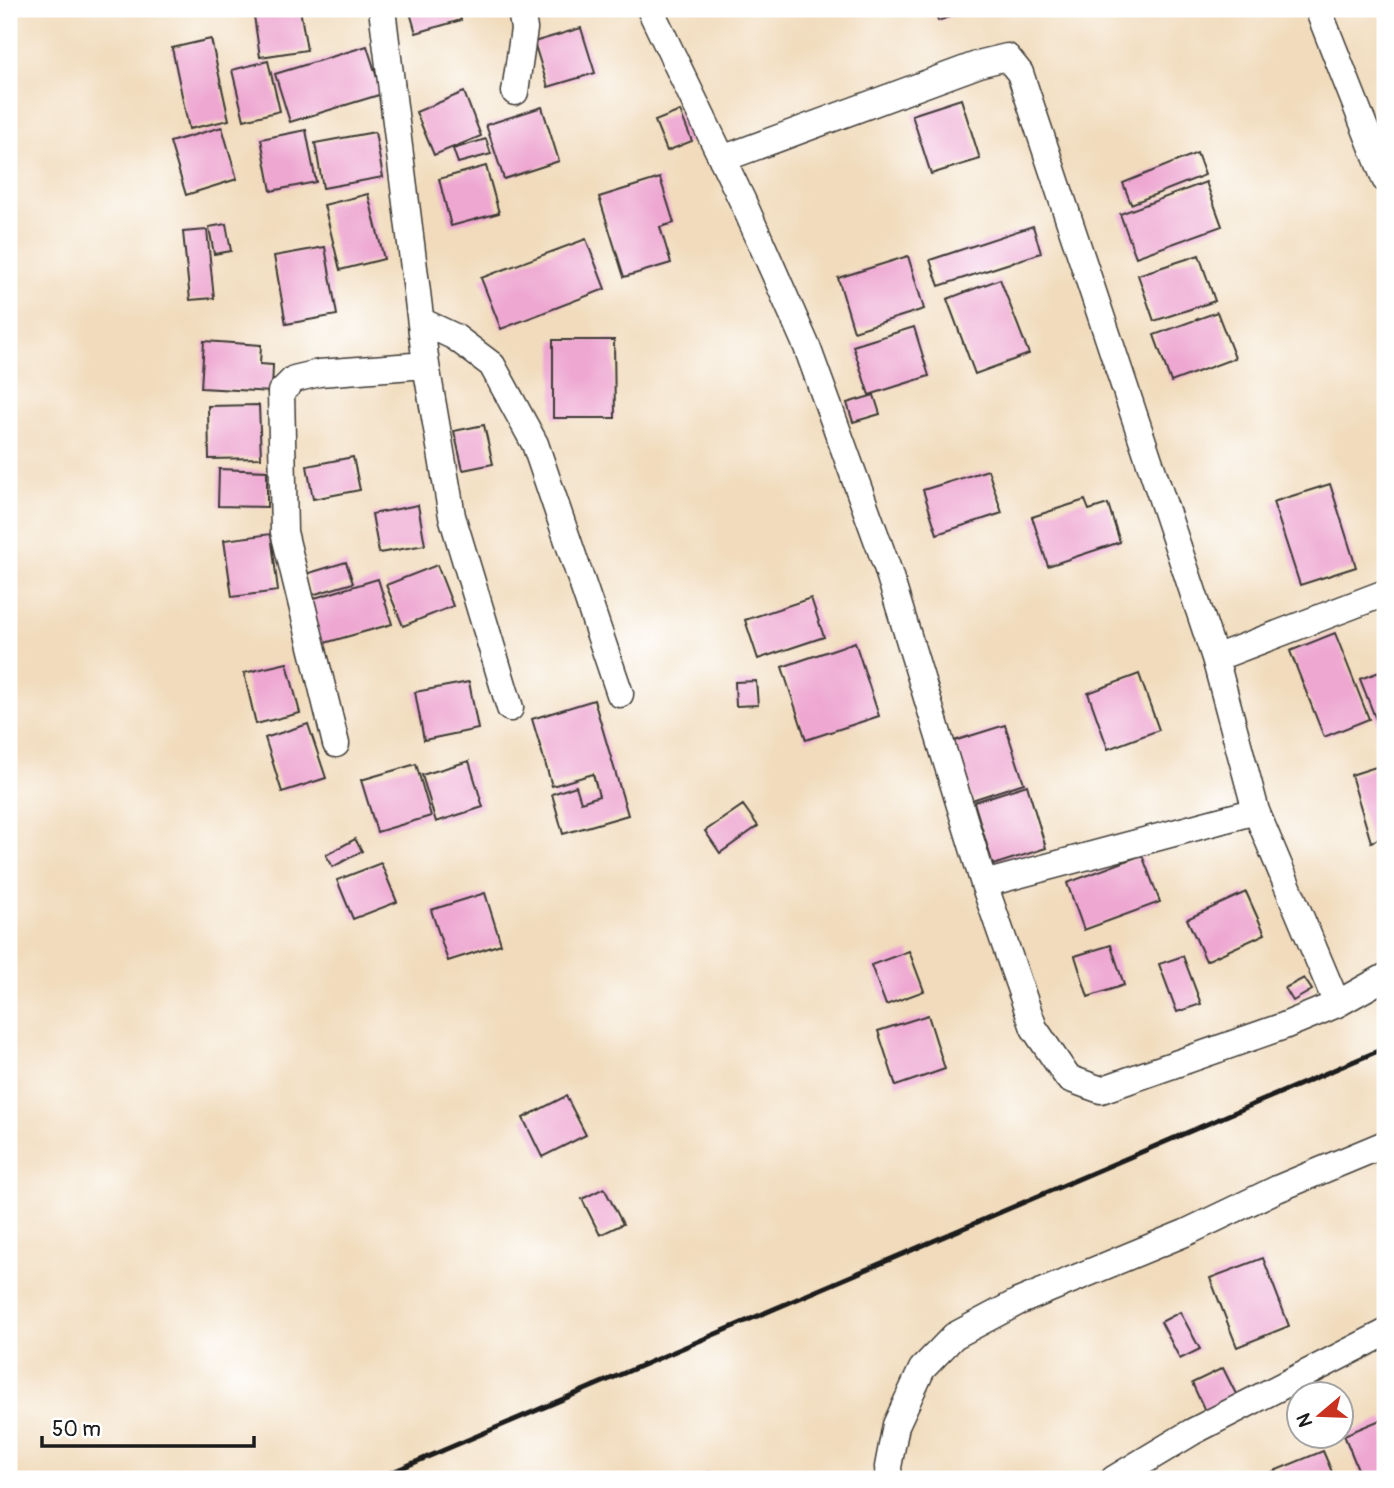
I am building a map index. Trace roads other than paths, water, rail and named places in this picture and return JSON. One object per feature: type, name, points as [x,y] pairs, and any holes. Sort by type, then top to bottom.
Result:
[{"type":"street","points":[[382,9],[426,365],[452,516],[510,708]]},
{"type":"street","points":[[515,92],[524,29],[521,9]]},
{"type":"street","points":[[650,9],[722,159],[807,347],[887,567],[984,884],[1034,1028],[1068,1077],[1101,1090],[1284,1026],[1337,1004],[1385,977]]},
{"type":"street","points":[[1318,9],[1385,179]]},
{"type":"street","points":[[722,159],[982,63],[1007,57],[1020,73],[1215,658],[1256,811],[1337,1004]]},
{"type":"street","points":[[421,321],[455,337],[492,365],[535,444],[620,694]]},
{"type":"street","points":[[336,744],[284,532],[281,392],[294,379],[318,373],[426,365]]},
{"type":"street","points":[[1215,658],[1385,593]]},
{"type":"street","points":[[984,884],[1256,811]]},
{"type":"street","points":[[889,1479],[888,1467],[896,1425],[922,1369],[954,1336],[1018,1301],[1185,1233],[1277,1189],[1385,1144]]},
{"type":"street","points":[[1114,1479],[1192,1432],[1385,1333]]},
{"type":"railway","points":[[376,1479],[1385,1048]]}]
